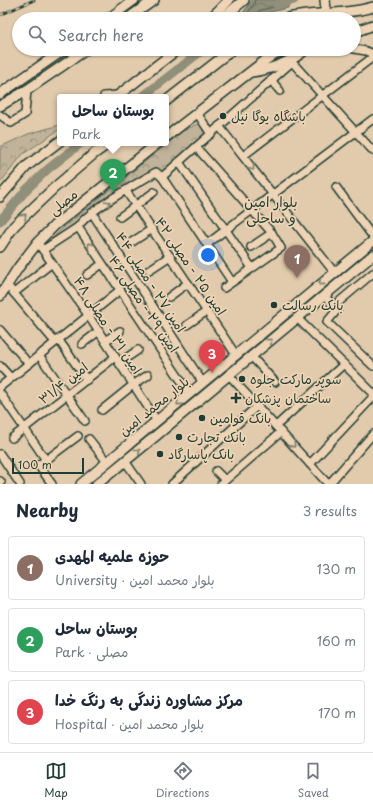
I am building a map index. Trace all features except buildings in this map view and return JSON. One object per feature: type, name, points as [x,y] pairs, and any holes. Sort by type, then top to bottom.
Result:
[{"type":"main road","points":[[118,12],[134,0]]},
{"type":"main road","points":[[137,12],[154,0]]},
{"type":"main road","points":[[217,12],[229,0]]},
{"type":"main road","points":[[230,12],[244,0]]},
{"type":"main road","points":[[325,12],[328,2],[344,12]]},
{"type":"main road","points":[[350,12],[373,7]]},
{"type":"main road","points":[[361,29],[373,25]]},
{"type":"main road","points":[[0,94],[55,56]]},
{"type":"main road","points":[[0,106],[27,90],[77,56]]},
{"type":"main road","points":[[120,94],[169,56]]},
{"type":"main road","points":[[169,99],[225,56]]},
{"type":"main road","points":[[169,135],[270,56]]},
{"type":"main road","points":[[250,72],[275,66],[292,56]]},
{"type":"main road","points":[[0,197],[28,166],[57,143]]},
{"type":"main road","points":[[0,247],[14,226],[54,188],[105,146]]},
{"type":"main road","name":"مصلی","points":[[0,296],[7,285],[41,246],[55,225],[154,146]]},
{"type":"main road","name":"بلوار محمد امین","points":[[81,484],[373,241]]},
{"type":"main road","name":"بلوار محمد امین","points":[[97,484],[252,357],[296,318],[373,255]]},
{"type":"main road","points":[[222,367],[229,375]]},
{"type":"street","points":[[361,50],[373,54]]},
{"type":"street","points":[[162,177],[270,80],[292,56],[323,96],[373,151]]},
{"type":"street","points":[[244,156],[373,57]]},
{"type":"street","points":[[270,80],[280,91]]},
{"type":"street","points":[[0,115],[11,123],[25,114],[27,90]]},
{"type":"street","points":[[196,113],[211,134]]},
{"type":"street","points":[[208,244],[373,119]]},
{"type":"street","points":[[219,126],[334,272]]},
{"type":"street","points":[[196,147],[272,233],[281,248],[224,288]]},
{"type":"street","points":[[179,162],[252,268]]},
{"type":"street","points":[[41,246],[78,227],[81,222],[92,213],[156,172],[162,177],[232,282]]},
{"type":"street","points":[[336,187],[373,237]]},
{"type":"street","name":"امین ۲۵ - مصلی ۴۲","points":[[126,191],[236,355]]},
{"type":"street","points":[[120,217],[154,192]]},
{"type":"street","name":"امین ۲۷ - مصلی ۴۴","points":[[92,213],[203,383]]},
{"type":"street","name":"امین ۲۹ - مصلی ۴۶","points":[[78,227],[190,394]]},
{"type":"street","points":[[132,242],[152,229]]},
{"type":"street","points":[[251,247],[272,233]]},
{"type":"street","name":"امین ۳۱ - مصلی ۴۸","points":[[41,246],[99,331],[157,421]]},
{"type":"street","points":[[150,270],[170,256]]},
{"type":"street","points":[[14,293],[52,263]]},
{"type":"street","points":[[87,275],[102,264]]},
{"type":"street","points":[[334,306],[373,273]]},
{"type":"street","points":[[169,296],[188,283]]},
{"type":"street","points":[[7,285],[57,341],[87,380]]},
{"type":"street","points":[[0,387],[120,290]]},
{"type":"street","points":[[324,295],[337,310],[328,322],[373,366]]},
{"type":"street","points":[[187,325],[207,311]]},
{"type":"street","points":[[296,318],[373,392]]},
{"type":"street","points":[[0,330],[29,364]]},
{"type":"street","points":[[82,344],[99,331]]},
{"type":"street","points":[[105,341],[120,331]]},
{"type":"street","name":"امین ۳۱/۴","points":[[12,438],[87,380],[117,360],[138,350]]},
{"type":"street","points":[[39,355],[66,396],[85,421]]},
{"type":"street","points":[[252,357],[275,382]]},
{"type":"street","points":[[216,471],[223,482],[344,364]]},
{"type":"street","points":[[0,366],[11,378]]},
{"type":"street","points":[[102,410],[148,375]]},
{"type":"street","points":[[229,375],[329,484],[372,440]]},
{"type":"street","points":[[0,393],[46,460]]},
{"type":"street","points":[[310,464],[373,397]]},
{"type":"street","points":[[172,484],[257,406]]},
{"type":"street","points":[[52,484],[38,465],[78,436]]},
{"type":"street","points":[[89,439],[107,462]]},
{"type":"street","points":[[0,454],[20,484]]},
{"type":"street","points":[[125,461],[141,484]]},
{"type":"green space","points":[[199,123],[207,133],[164,174],[157,168],[78,221],[74,227],[45,245],[65,226],[164,146],[169,146],[169,142],[183,131]]},
{"type":"green space","points":[[57,126],[57,131],[23,154],[0,183],[0,147],[28,134]]},
{"type":"water","points":[[252,0],[288,0],[288,8],[271,12],[243,12]]},
{"type":"waterway","points":[[277,5],[294,0]]},
{"type":"waterway","points":[[146,94],[195,56]]},
{"type":"waterway","points":[[0,221],[27,189],[48,169],[77,146]]},
{"type":"railway","points":[[0,15],[34,0]]},
{"type":"place","name":"باشگاه یوگا نیل","points":[[223,116]]},
{"type":"place","name":"بوستان ساحل","points":[[113,192]]},
{"type":"place","name":"حوزه علمیه المهدی","points":[[297,278]]},
{"type":"place","name":"بانک رسالت","points":[[274,305]]},
{"type":"place","name":"مرکز مشاوره زندگی به رنگ خدا","points":[[212,373]]},
{"type":"place","name":"سوپر مارکت جلوه","points":[[242,379]]},
{"type":"place","name":"ساختمان پزشکان","points":[[236,398]]},
{"type":"place","name":"بانک قوامین","points":[[202,418]]},
{"type":"place","name":"بانک تجارت","points":[[179,437]]},
{"type":"place","name":"بانک پاسارگاد","points":[[160,454]]},
{"type":"district","name":"بلوار امین و ساحلی","points":[[271,210]]}]
